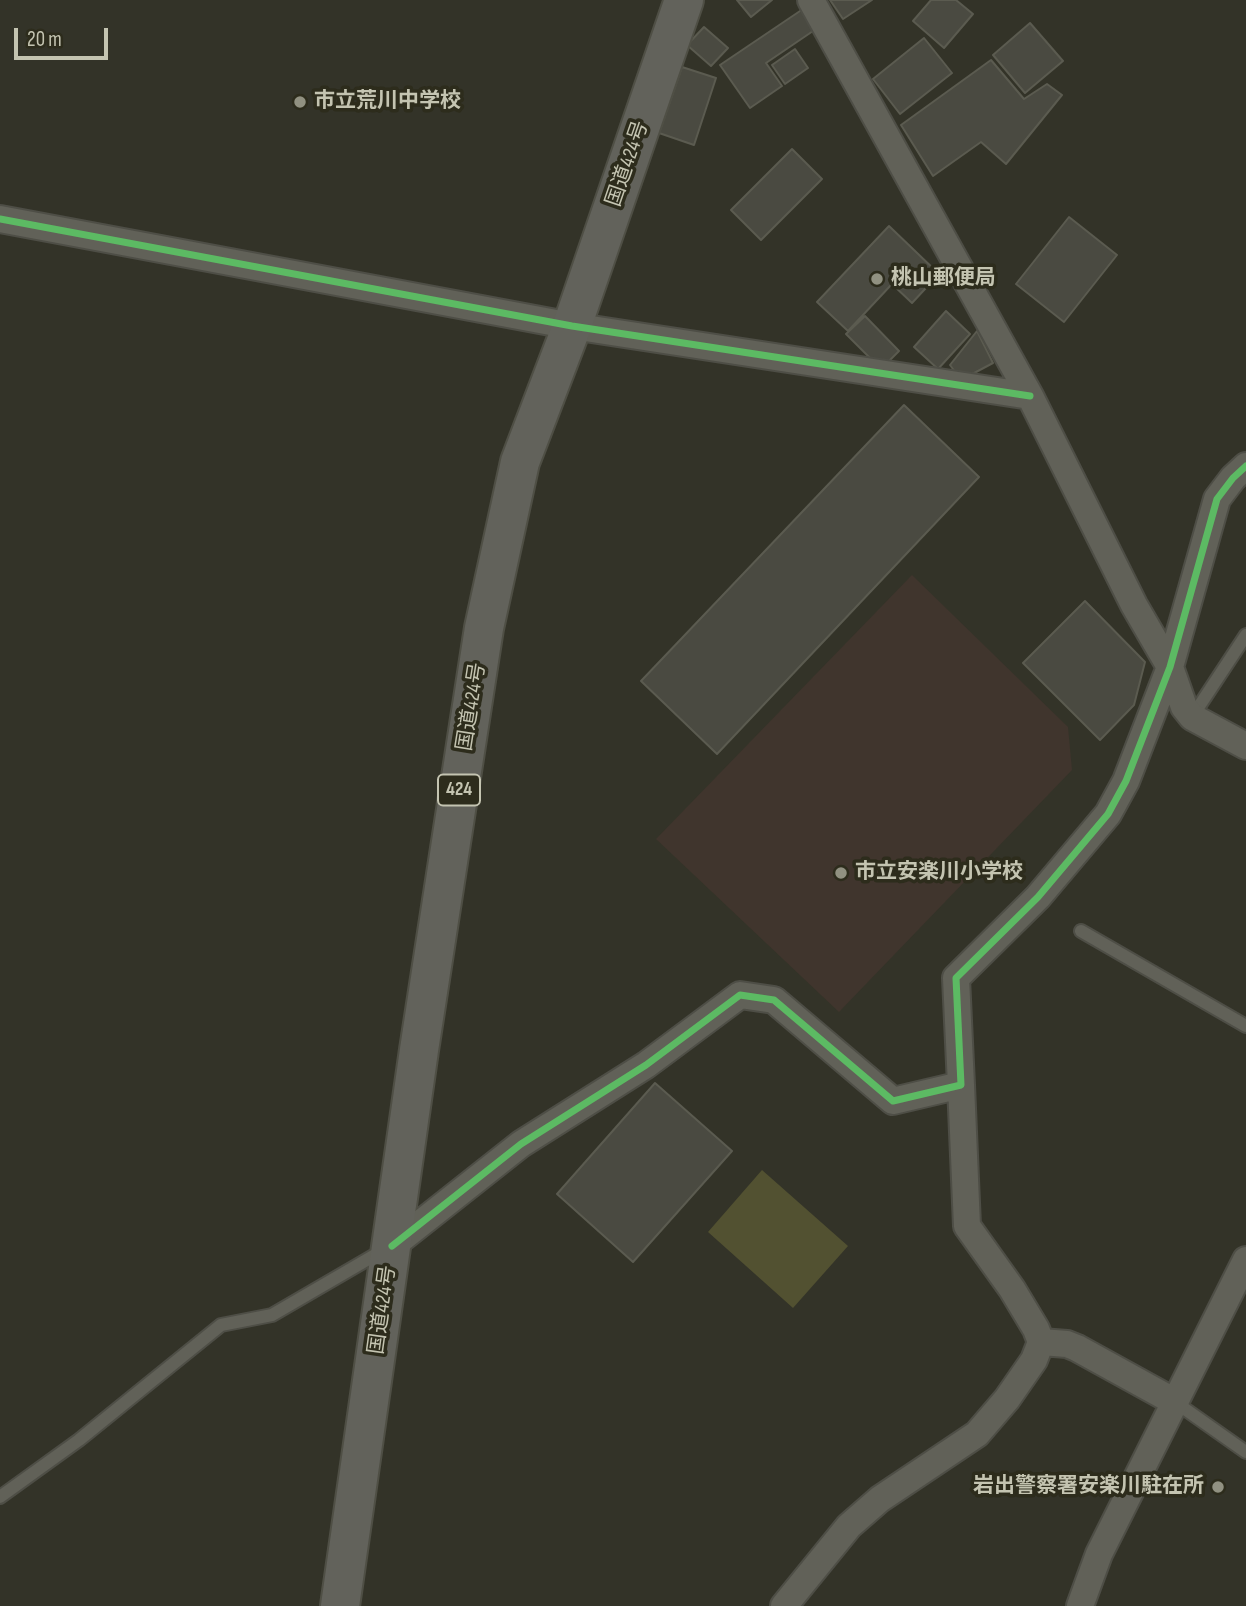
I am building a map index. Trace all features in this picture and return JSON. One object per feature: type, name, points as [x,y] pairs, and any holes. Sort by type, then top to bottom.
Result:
[{"type":"highway","name":"国道424号","points":[[340,1606],[484,628],[520,462],[572,326],[684,0]]},
{"type":"street","points":[[811,0],[1030,396],[1134,605],[1170,667],[1184,707],[1192,717],[1246,746]]},
{"type":"street","points":[[0,219],[572,326],[1030,396]]},
{"type":"street","points":[[784,1606],[849,1526],[880,1499],[977,1434],[1007,1399],[1027,1370],[1041,1342],[1037,1329],[1012,1289],[967,1226],[956,978],[1038,897],[1108,814],[1126,781],[1170,667],[1217,499],[1246,466]]},
{"type":"street","points":[[392,1246],[521,1144],[646,1065],[740,995],[774,1000],[893,1101],[961,1085]]},
{"type":"street","points":[[1080,1606],[1100,1554],[1246,1260]]},
{"type":"street","points":[[1041,1342],[1067,1344],[1077,1348],[1175,1402]]},
{"type":"lane","points":[[1192,717],[1246,635]]},
{"type":"lane","points":[[1080,930],[1246,1026]]},
{"type":"lane","points":[[0,1497],[79,1440],[221,1325],[272,1315],[392,1246]]},
{"type":"lane","points":[[1175,1402],[1246,1452]]},
{"type":"shaded area","points":[[912,575],[1068,727],[1072,770],[839,1012],[656,839]]},
{"type":"shaded area","points":[[762,1170],[848,1246],[793,1308],[708,1232]]},
{"type":"building","points":[[737,0],[772,0],[751,17]]},
{"type":"building","points":[[830,0],[872,0],[843,19]]},
{"type":"building","points":[[931,0],[956,0],[973,14],[944,48],[913,21]]},
{"type":"building","points":[[803,9],[816,29],[766,63],[782,86],[750,108],[720,65]]},
{"type":"building","points":[[1030,23],[1063,61],[1025,93],[993,55]]},
{"type":"building","points":[[704,27],[728,48],[711,66],[687,45]]},
{"type":"building","points":[[924,38],[952,73],[900,114],[873,79]]},
{"type":"building","points":[[795,49],[808,68],[785,84],[772,65]]},
{"type":"building","points":[[991,60],[1024,99],[1047,84],[1062,95],[1006,164],[981,142],[933,176],[901,125]]},
{"type":"building","points":[[682,67],[716,78],[694,145],[659,133]]},
{"type":"building","points":[[792,149],[822,179],[761,240],[731,210]]},
{"type":"building","points":[[1069,217],[1117,255],[1064,322],[1016,284]]},
{"type":"building","points":[[889,226],[939,274],[912,303],[892,284],[848,331],[817,302]]},
{"type":"building","points":[[946,311],[970,334],[938,369],[914,347]]},
{"type":"building","points":[[865,316],[899,351],[881,369],[846,334]]},
{"type":"building","points":[[977,331],[993,363],[961,380],[950,365]]},
{"type":"building","points":[[904,405],[979,477],[717,754],[641,681]]},
{"type":"building","points":[[1085,601],[1145,662],[1134,705],[1100,740],[1023,663]]},
{"type":"building","points":[[655,1083],[732,1151],[633,1262],[557,1194]]},
{"type":"cycle path","points":[[0,219],[572,326],[1030,396]]},
{"type":"cycle path","points":[[392,1246],[521,1144],[646,1065],[740,995],[774,1000],[893,1101],[961,1085],[956,978],[1038,897],[1108,814],[1126,781],[1170,667],[1217,499],[1246,466]]},
{"type":"place","name":"市立荒川中学校","points":[[300,102]]},
{"type":"place","name":"桃山郵便局","points":[[877,279]]},
{"type":"place","name":"市立安楽川小学校","points":[[841,873]]},
{"type":"place","name":"岩出警察署安楽川駐在所","points":[[1218,1487]]}]
